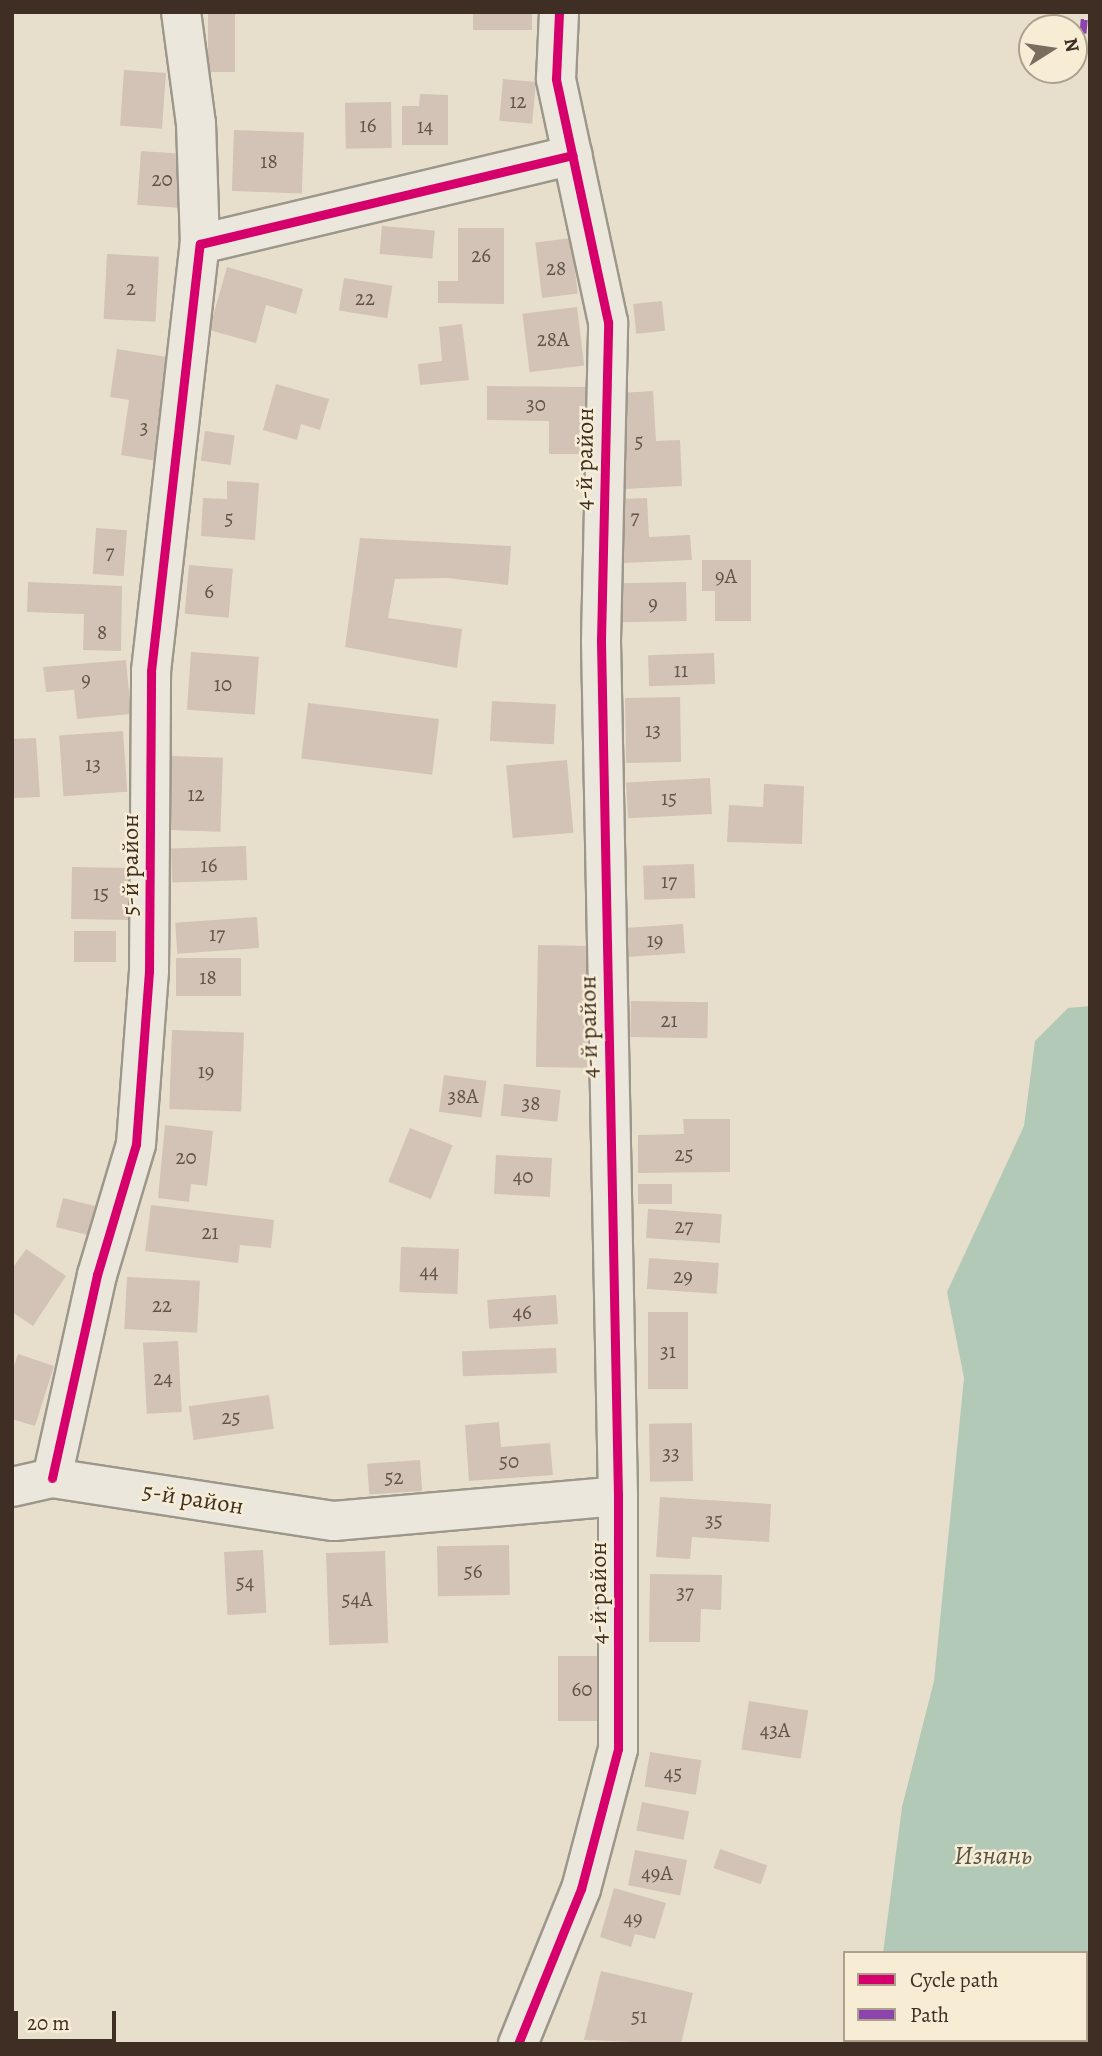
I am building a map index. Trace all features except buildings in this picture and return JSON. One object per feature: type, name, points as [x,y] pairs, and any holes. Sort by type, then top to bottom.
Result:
[{"type":"street","points":[[181,12],[196,124],[200,244],[573,155]]},
{"type":"street","name":"4-й район","points":[[521,2037],[581,1889],[618,1749],[618,1496],[601,640],[608,322],[556,79],[559,12]]},
{"type":"street","name":"5-й район","points":[[52,1478],[97,1275],[136,1144],[149,971],[151,671],[200,244]]},
{"type":"street","name":"5-й район","points":[[12,1487],[52,1478],[334,1521],[618,1496]]},
{"type":"water","name":"Изнань","points":[[1090,1006],[1090,2044],[883,2044],[1088,2042],[1088,1951],[883,1951],[902,1807],[934,1681],[964,1378],[947,1292],[1024,1126],[1035,1041],[1068,1008]]},
{"type":"cycle path","points":[[518,2044],[581,1889],[618,1749],[618,1496],[601,640],[608,322],[556,79],[559,12]]},
{"type":"cycle path","points":[[52,1478],[97,1275],[136,1144],[149,971],[151,671],[200,244],[573,155]]}]
